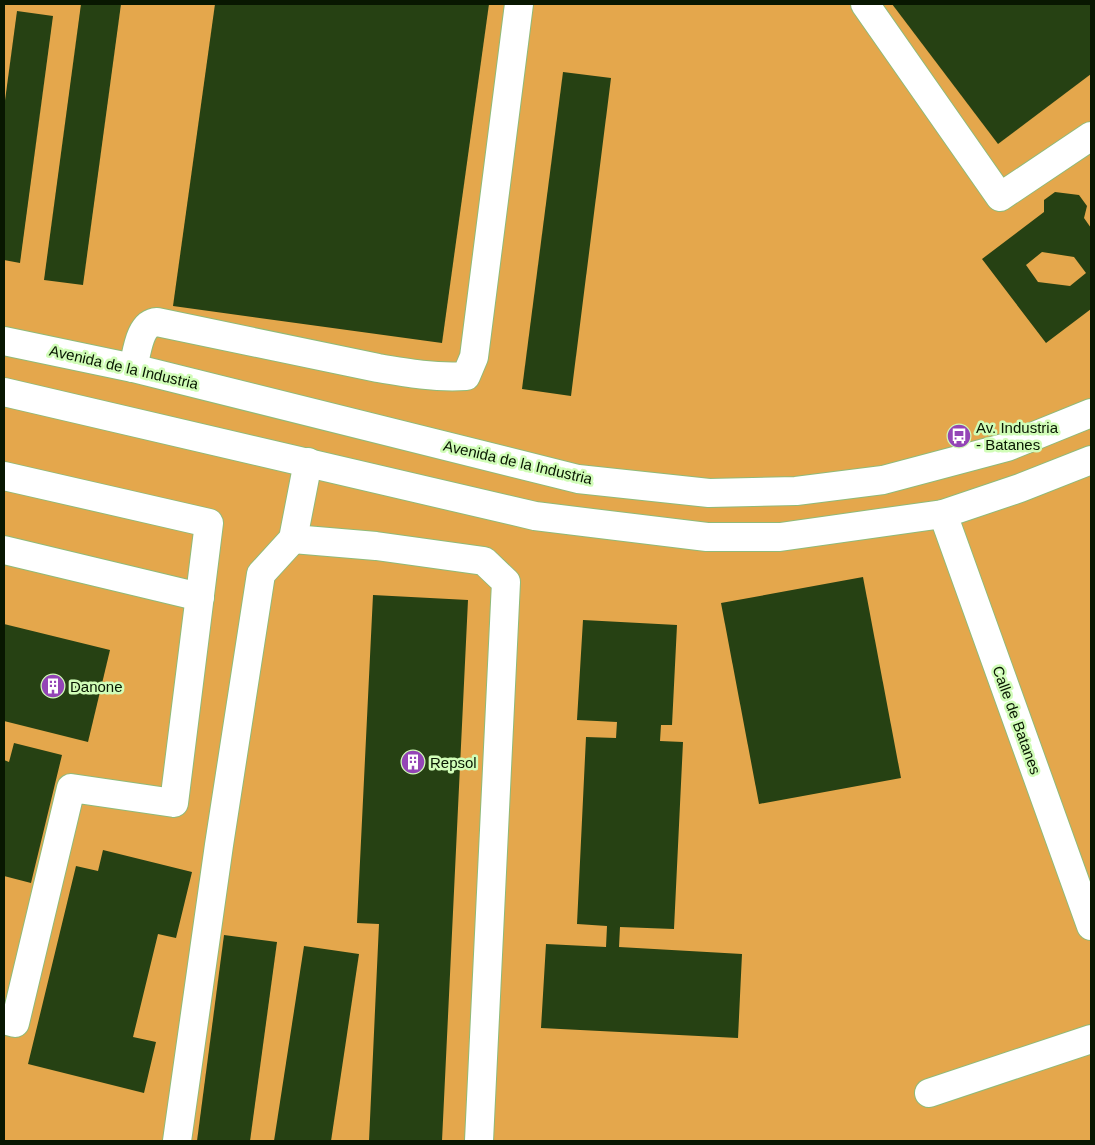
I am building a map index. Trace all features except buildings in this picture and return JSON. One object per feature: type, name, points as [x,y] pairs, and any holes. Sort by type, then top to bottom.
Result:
[{"type":"street","points":[[133,368],[144,330],[152,323],[157,322],[378,368],[432,376],[466,376],[474,357],[520,4]]},
{"type":"street","points":[[865,4],[1000,197],[1091,136]]},
{"type":"street","name":"Avenida de la Industria","points":[[4,341],[133,368],[578,479],[709,493],[796,491],[883,480],[1007,447],[1091,413]]},
{"type":"street","points":[[4,392],[535,516],[707,537],[780,537],[890,523],[943,514],[1020,488],[1091,460]]},
{"type":"street","points":[[177,1141],[219,845],[261,574],[293,539],[308,462]]},
{"type":"street","points":[[4,476],[209,523],[174,803],[71,788],[15,1023],[4,1020]]},
{"type":"street","name":"Calle de Batanes","points":[[943,514],[1091,926]]},
{"type":"street","points":[[293,539],[376,546],[484,561],[506,582],[479,1141]]},
{"type":"street","points":[[4,550],[200,597]]},
{"type":"street","points":[[929,1093],[1091,1039]]},
{"type":"shaded area","points":[[4,4],[1091,4],[1091,1141],[4,1141]]},
{"type":"place","name":"Av. Industria - Batanes","points":[[959,436]]},
{"type":"place","name":"Danone","points":[[53,686]]},
{"type":"place","name":"Repsol","points":[[413,762]]}]
